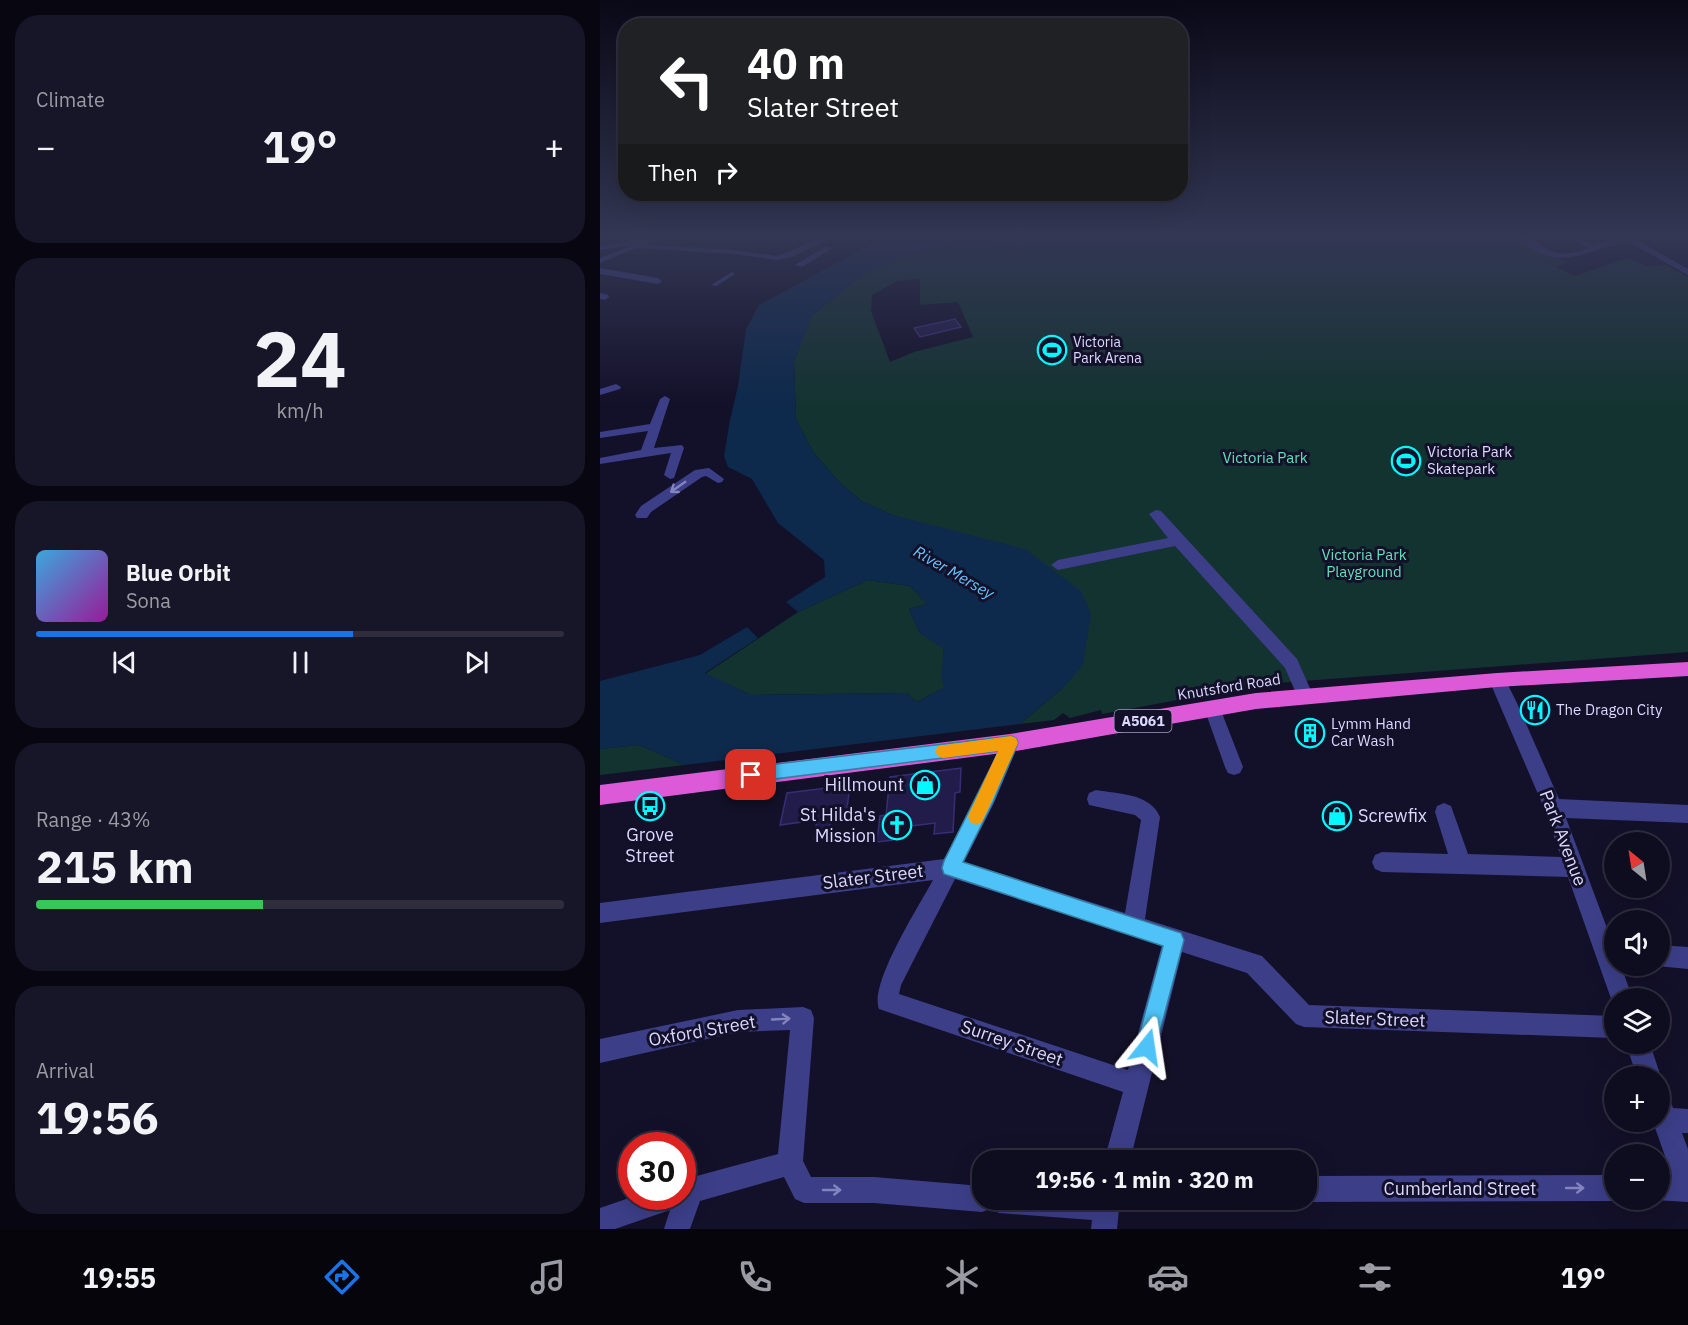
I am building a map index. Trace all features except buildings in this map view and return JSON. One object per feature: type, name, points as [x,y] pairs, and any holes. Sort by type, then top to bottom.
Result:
[{"type":"highway","name":"Knutsford Road","points":[[600,795],[1011,743],[1212,708],[1305,695],[1497,680],[1688,669]]},
{"type":"street","points":[[600,392],[616,387]]},
{"type":"street","points":[[646,453],[665,399]]},
{"type":"street","points":[[600,435],[655,427]]},
{"type":"street","points":[[604,461],[678,448],[670,475]]},
{"type":"street","points":[[642,515],[646,509],[699,473],[710,472],[718,479]]},
{"type":"street","points":[[1156,513],[1178,542],[1292,664],[1305,695]]},
{"type":"street","points":[[1058,565],[1178,542]]},
{"type":"street","name":"Park Avenue","points":[[1497,680],[1509,703],[1604,937]]},
{"type":"street","points":[[1212,708],[1234,767]]},
{"type":"street","points":[[951,868],[1011,743]]},
{"type":"street","points":[[1096,799],[1140,807],[1151,817],[1133,927]]},
{"type":"street","points":[[1552,808],[1688,813]]},
{"type":"street","points":[[1444,812],[1461,864]]},
{"type":"street","points":[[1382,862],[1574,867]]},
{"type":"street","name":"Slater Street","points":[[600,913],[951,868],[1254,964],[1304,1016],[1604,1027]]},
{"type":"street","name":"Surrey Street","points":[[951,868],[890,983],[887,1001],[1136,1086]]},
{"type":"street","points":[[1120,1150],[1174,940]]},
{"type":"street","points":[[1670,957],[1688,958]]},
{"type":"street","name":"Oxford Street","points":[[600,1051],[738,1021],[802,1018],[790,1163]]},
{"type":"street","points":[[1670,1188],[1688,1186],[1671,1115]]},
{"type":"street","points":[[696,1190],[790,1163],[804,1190],[874,1190],[972,1198]]},
{"type":"street","name":"Cumberland Street","points":[[1317,1189],[1604,1188]]},
{"type":"street","points":[[600,1221],[633,1210]]},
{"type":"street","points":[[677,1229],[679,1210]]},
{"type":"street","points":[[1087,1210],[1105,1212]]},
{"type":"green space","name":"Victoria Park","points":[[842,291],[879,291],[872,295],[871,311],[890,362],[914,352],[973,337],[958,302],[920,305],[920,291],[1688,291],[1688,652],[1264,684],[1102,714],[1101,710],[1070,718],[1063,713],[1054,720],[1020,724],[1064,687],[893,515],[863,502],[842,485],[813,452],[796,419],[794,361],[812,315]]},
{"type":"green space","points":[[868,580],[910,586],[927,604],[909,609],[920,633],[944,648],[942,678],[945,687],[917,702],[906,693],[751,695],[705,674],[798,612]]},
{"type":"green space","points":[[639,745],[685,765],[600,775],[600,749]]},
{"type":"water","name":"River Mersey","points":[[784,291],[842,291],[813,314],[794,361],[796,419],[813,452],[842,485],[863,502],[893,515],[1025,549],[1081,591],[1091,614],[1083,665],[1064,687],[1020,724],[685,765],[639,745],[600,749],[600,681],[700,655],[747,627],[758,638],[705,673],[751,695],[906,693],[917,702],[945,687],[941,678],[944,649],[920,633],[909,609],[927,604],[910,586],[868,580],[798,612],[786,602],[825,577],[824,560],[778,523],[752,479],[728,467],[724,456],[738,386],[746,329],[759,305]]},
{"type":"slow traffic","points":[[943,751],[1011,743],[976,816]]},
{"type":"place","name":"Victoria Park Arena","points":[[1052,350]]},
{"type":"place","name":"Victoria Park Skatepark","points":[[1406,461]]},
{"type":"place","name":"The Dragon City","points":[[1535,710]]},
{"type":"place","name":"Lymm Hand Car Wash","points":[[1310,733]]},
{"type":"place","name":"Hillmount","points":[[925,785]]},
{"type":"place","name":"Grove Street","points":[[650,806]]},
{"type":"place","name":"Screwfix","points":[[1337,816]]},
{"type":"place","name":"St Hilda's Mission","points":[[897,825]]},
{"type":"route","points":[[751,775],[1011,743],[951,868],[1174,940],[1147,1047]]},
{"type":"park label","name":"Victoria Park Playground","points":[[1364,564]]}]
